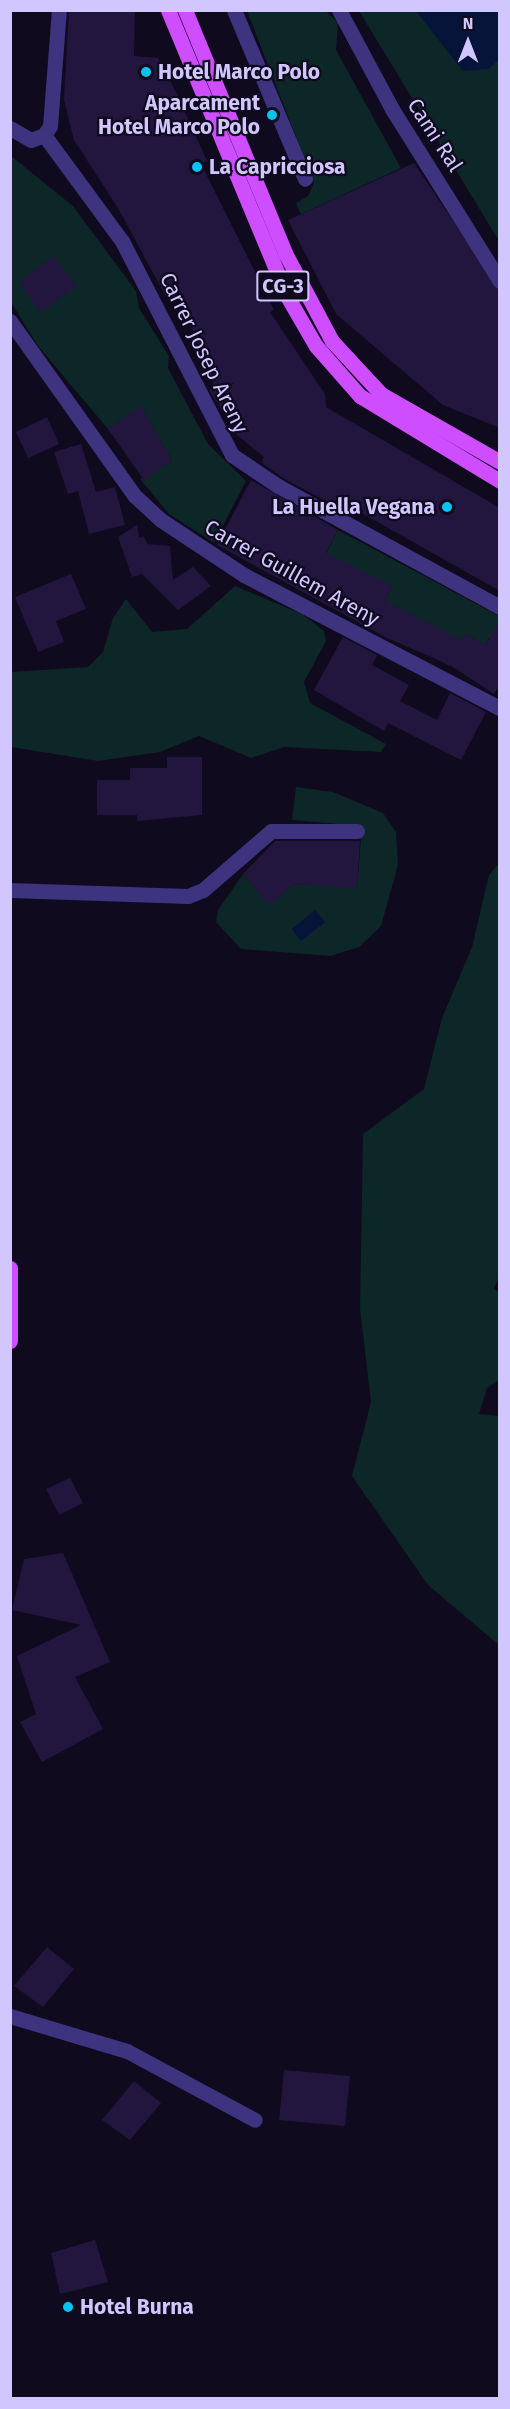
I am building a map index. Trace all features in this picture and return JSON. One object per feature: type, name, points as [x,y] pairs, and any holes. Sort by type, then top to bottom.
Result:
[{"type":"main road","name":"CG-3","points":[[168,10],[287,296],[315,346],[360,396],[500,481]]},
{"type":"main road","name":"CG-3","points":[[185,10],[285,254],[332,341],[381,394],[500,462]]},
{"type":"main road","points":[[10,1268],[10,1341]]},
{"type":"street","points":[[10,128],[31,140],[44,135],[52,113],[58,10]]},
{"type":"street","points":[[234,10],[305,178]]},
{"type":"street","name":"Cami Ral","points":[[339,10],[392,109],[500,280]]},
{"type":"street","name":"Carrer Josep Areny","points":[[44,135],[131,258],[232,455],[278,486],[500,607]]},
{"type":"street","name":"Carrer Guillem Areny","points":[[10,321],[135,496],[161,520],[244,575],[500,708]]},
{"type":"street","points":[[10,890],[188,896],[203,890],[271,831],[357,831]]},
{"type":"street","points":[[10,2016],[127,2051],[255,2120]]},
{"type":"green space","points":[[247,11],[326,11],[338,23],[336,50],[401,168],[301,214],[296,203],[308,196],[314,183]]},
{"type":"green space","points":[[359,11],[416,11],[488,69],[499,59],[499,241]]},
{"type":"green space","points":[[11,156],[73,206],[136,291],[139,308],[169,356],[168,368],[208,444],[246,481],[214,543],[169,514],[140,479],[172,460],[141,407],[108,429],[38,346],[11,302]]},
{"type":"green space","points":[[338,530],[499,616],[499,643],[489,638],[486,645],[466,634],[449,666],[434,657],[385,601],[392,586],[324,558]]},
{"type":"green space","points":[[235,586],[302,614],[324,631],[326,641],[304,682],[310,703],[386,744],[381,752],[284,747],[251,758],[199,736],[160,752],[98,761],[11,747],[11,672],[88,667],[103,652],[113,618],[126,599],[152,632],[187,629]]},
{"type":"green space","points":[[296,787],[333,792],[383,813],[396,832],[398,865],[381,926],[359,947],[331,956],[241,949],[216,922],[218,910],[243,874],[270,905],[293,884],[357,887],[362,826],[292,820]]},
{"type":"green space","points":[[499,863],[500,1273],[494,1289],[499,1291],[500,1380],[487,1388],[479,1414],[499,1416],[499,1645],[428,1585],[352,1476],[371,1402],[360,1309],[363,1134],[424,1089],[442,1018],[472,947],[489,875]]},
{"type":"water","points":[[416,11],[499,11],[499,59],[488,69],[463,71]]},
{"type":"water","points":[[315,910],[325,922],[301,941],[292,929]]},
{"type":"building","points":[[69,10],[135,10],[134,56],[158,58],[207,161],[201,164],[274,310],[270,312],[325,394],[326,407],[500,508],[500,591],[351,507],[348,513],[283,478],[261,462],[264,457],[237,435],[209,390],[214,386],[178,291],[166,297],[118,208],[74,140],[64,100]]},
{"type":"building","points":[[414,163],[500,291],[500,428],[443,405],[336,314],[288,220]]},
{"type":"building","points":[[53,256],[77,286],[41,312],[19,282]]},
{"type":"building","points":[[141,406],[172,460],[144,480],[108,429]]},
{"type":"building","points":[[47,417],[59,444],[28,458],[16,432]]},
{"type":"building","points":[[81,444],[96,492],[115,487],[125,525],[89,534],[78,491],[68,494],[54,452]]},
{"type":"building","points":[[251,480],[338,530],[326,553],[392,586],[385,601],[462,640],[466,634],[486,645],[500,619],[500,684],[494,694],[450,665],[387,638],[217,545]]},
{"type":"building","points":[[137,525],[139,538],[144,536],[147,544],[170,546],[173,580],[193,567],[211,586],[178,610],[142,574],[132,577],[118,537]]},
{"type":"building","points":[[71,574],[86,609],[56,621],[64,642],[38,652],[15,597]]},
{"type":"building","points":[[343,637],[377,655],[372,665],[409,685],[400,701],[437,720],[450,693],[486,712],[461,760],[388,723],[384,731],[314,690]]},
{"type":"building","points":[[167,757],[202,757],[202,815],[137,821],[137,815],[97,815],[97,780],[130,780],[130,768],[167,768]]},
{"type":"building","points":[[275,841],[360,841],[357,888],[293,884],[270,906],[243,874]]},
{"type":"building","points":[[70,1478],[83,1503],[59,1515],[46,1489]]},
{"type":"building","points":[[63,1553],[110,1662],[75,1677],[103,1729],[42,1762],[20,1722],[36,1714],[17,1656],[81,1625],[12,1610],[24,1559]]},
{"type":"building","points":[[47,1947],[74,1969],[43,2007],[14,1986]]},
{"type":"building","points":[[284,2070],[350,2076],[345,2126],[279,2120]]},
{"type":"building","points":[[134,2081],[161,2103],[130,2140],[102,2120]]},
{"type":"building","points":[[95,2240],[108,2282],[60,2294],[51,2253]]},
{"type":"place","name":"Hotel Marco Polo","points":[[146,72]]},
{"type":"place","name":"Aparcament Hotel Marco Polo","points":[[272,115]]},
{"type":"place","name":"La Capricciosa","points":[[197,167]]},
{"type":"place","name":"La Huella Vegana","points":[[447,507]]},
{"type":"place","name":"Hotel Burna","points":[[68,2307]]}]
